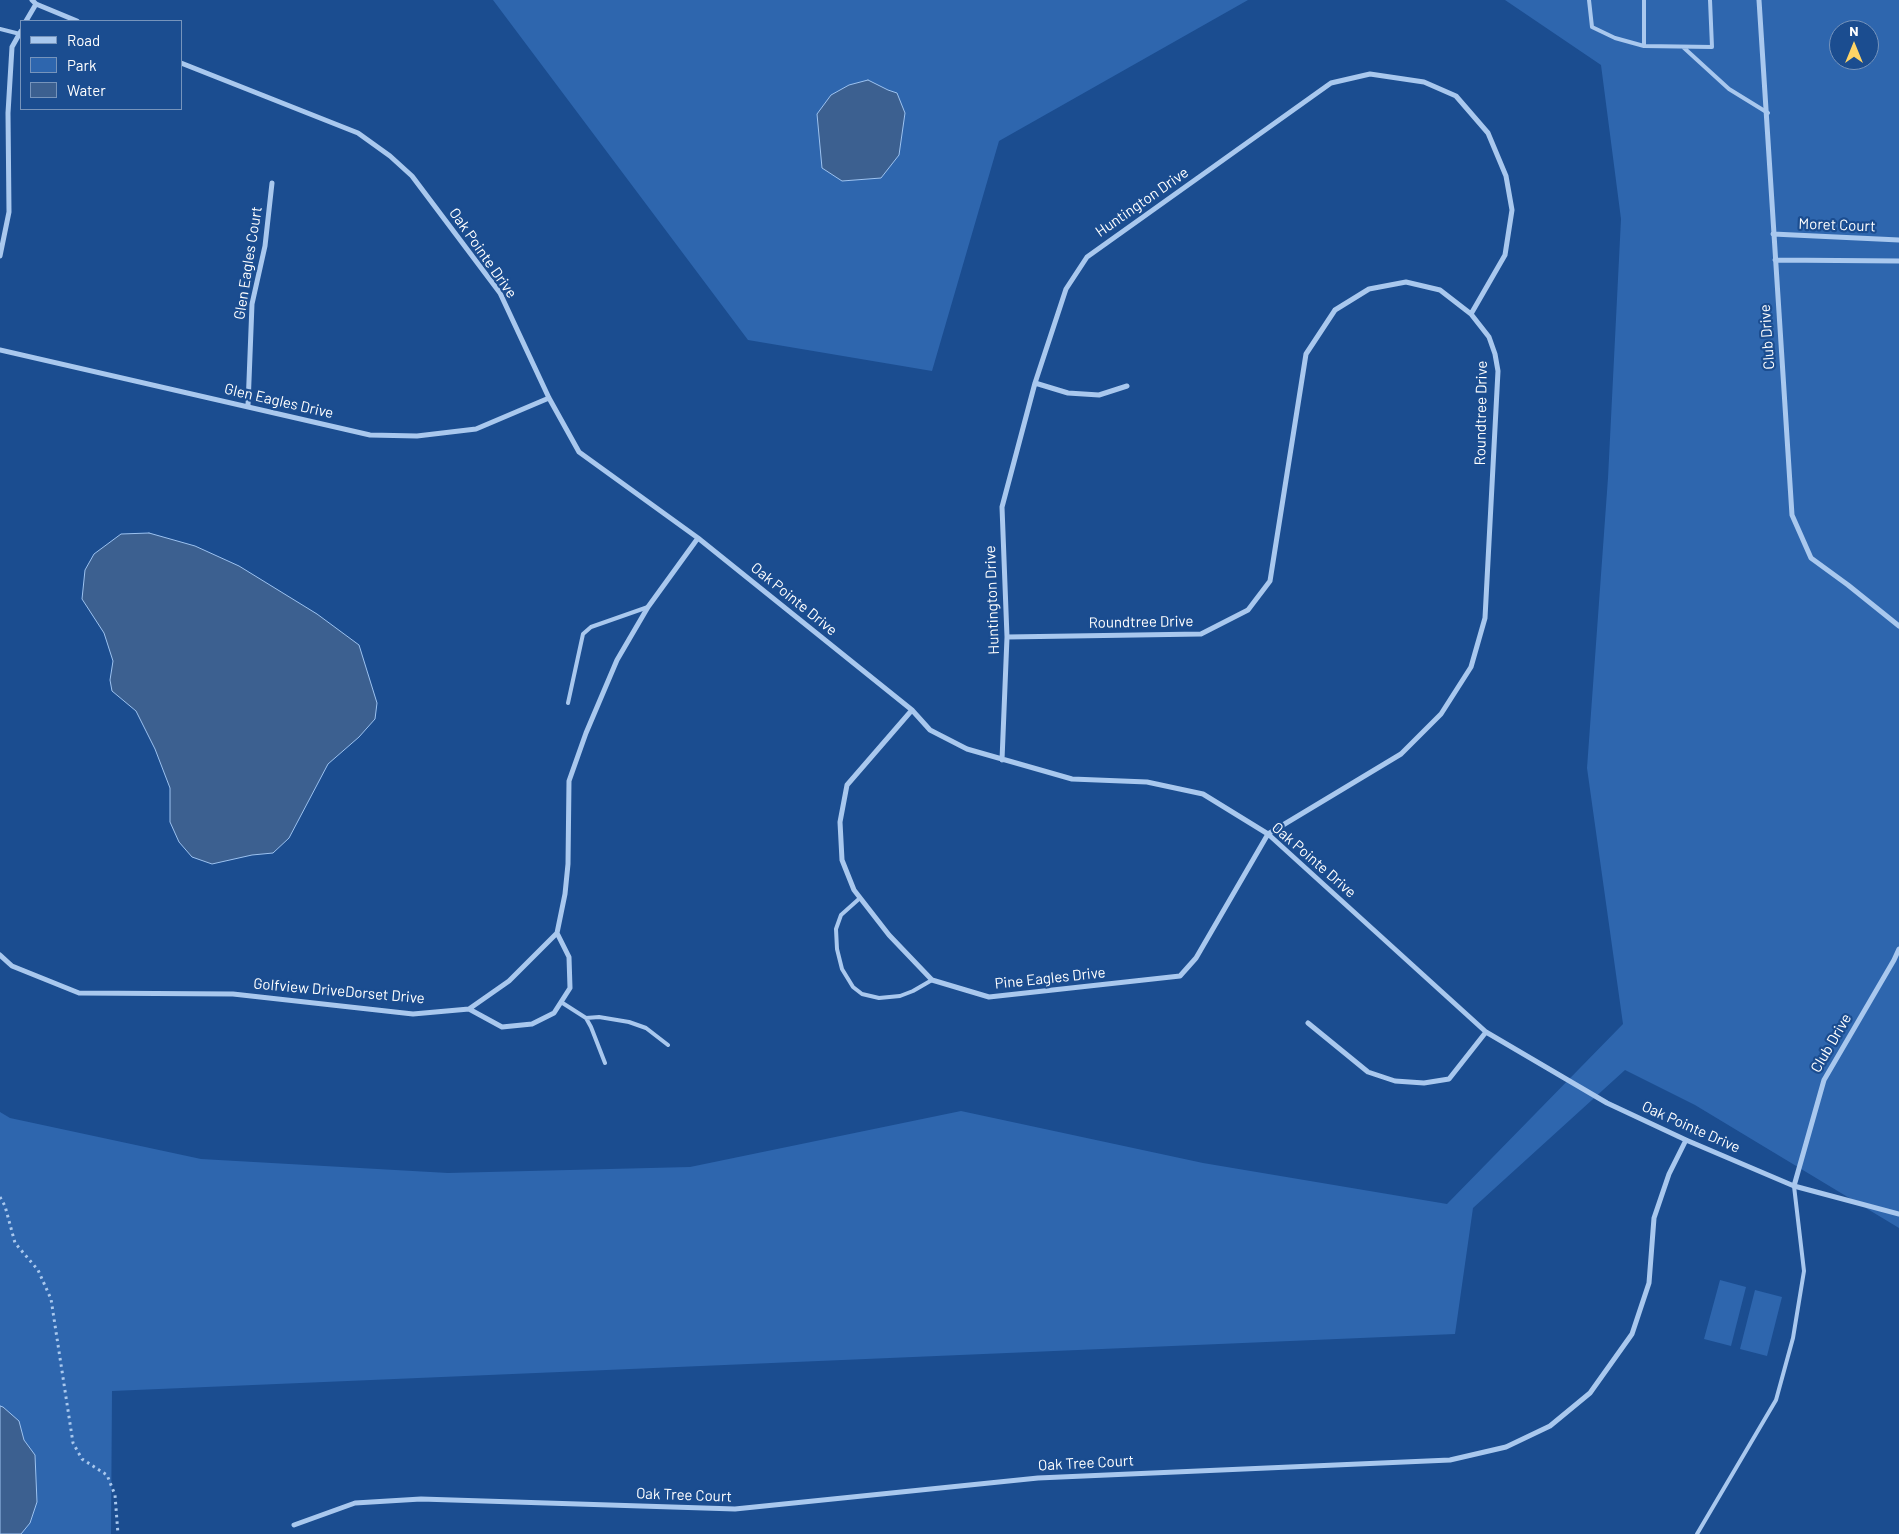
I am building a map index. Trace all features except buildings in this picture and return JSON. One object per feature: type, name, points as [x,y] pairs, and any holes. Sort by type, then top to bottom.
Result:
[{"type":"street","name":"Club Drive","points":[[1759,0],[1768,113],[1775,260],[1792,515],[1810,558],[1899,626]]},
{"type":"street","points":[[26,20],[34,2],[75,20]]},
{"type":"street","points":[[0,256],[8,212],[8,113],[12,47],[20,32]]},
{"type":"street","name":"Oak Pointe Drive","points":[[182,63],[358,133],[412,176],[500,293],[549,398],[580,452],[698,538],[912,710],[930,730],[967,750],[1072,779],[1147,782],[1203,794],[1268,834],[1486,1032],[1607,1103],[1686,1140],[1794,1186],[1899,1214]]},
{"type":"street","name":"Huntington Drive","points":[[1002,760],[1008,637],[1002,507],[1035,383],[1066,289],[1087,256],[1331,83],[1370,74],[1424,82],[1456,96],[1488,133],[1506,176],[1512,210],[1505,254],[1471,314]]},
{"type":"street","name":"Glen Eagles Court","points":[[248,406],[252,304],[265,246],[272,183]]},
{"type":"street","name":"Moret Court","points":[[1774,234],[1899,240]]},
{"type":"street","points":[[1775,260],[1899,260]]},
{"type":"street","name":"Roundtree Drive","points":[[1008,637],[1201,634],[1248,610],[1270,581],[1306,354],[1335,310],[1369,288],[1406,282],[1440,290],[1471,314],[1489,337],[1498,371],[1485,618],[1471,667],[1441,714],[1400,754],[1268,834]]},
{"type":"street","name":"Glen Eagles Drive","points":[[0,350],[370,435],[417,436],[476,429],[549,398]]},
{"type":"street","points":[[1035,383],[1068,394],[1099,395],[1127,386]]},
{"type":"street","points":[[469,1009],[502,1026],[532,1024],[554,1013],[570,988],[569,957],[557,933],[566,894],[569,781],[586,733],[617,660],[648,607],[698,538]]},
{"type":"street","name":"Pine Eagles Drive","points":[[912,710],[847,785],[840,822],[842,860],[854,890],[860,898],[889,935],[932,980],[989,997],[1180,976],[1196,958],[1268,834]]},
{"type":"street","name":"Golfview DriveDorset Drive","points":[[0,955],[12,966],[79,993],[233,994],[413,1014],[469,1009],[509,981],[557,933]]},
{"type":"street","name":"Club Drive","points":[[1794,1186],[1824,1080],[1894,960],[1899,948]]},
{"type":"street","points":[[1308,1022],[1368,1072],[1395,1081],[1424,1083],[1449,1079],[1486,1032]]},
{"type":"street","name":"Oak Tree Court","points":[[294,1525],[355,1503],[421,1499],[735,1509],[1038,1478],[1450,1460],[1506,1447],[1550,1426],[1590,1393],[1632,1334],[1649,1284],[1654,1218],[1669,1174],[1686,1140]]},
{"type":"lane","points":[[1589,0],[1592,27],[1615,38],[1644,46],[1712,46],[1710,0]]},
{"type":"lane","points":[[1644,0],[1644,46]]},
{"type":"lane","points":[[0,29],[20,32]]},
{"type":"lane","points":[[1683,46],[1729,89],[1768,113]]},
{"type":"lane","points":[[568,703],[584,634],[591,627],[648,607]]},
{"type":"lane","points":[[860,898],[841,915],[836,929],[837,949],[842,969],[853,987],[862,994],[879,998],[900,996],[932,980]]},
{"type":"lane","points":[[561,1002],[586,1018],[605,1063]]},
{"type":"lane","points":[[586,1018],[599,1017],[629,1022],[646,1028],[668,1046]]},
{"type":"lane","points":[[1696,1534],[1776,1400],[1793,1338],[1804,1271],[1794,1186]]},
{"type":"path","points":[[0,1197],[5,1206],[15,1243],[38,1270],[51,1299],[72,1443],[82,1459],[107,1475],[115,1495],[118,1534]]},
{"type":"green space","points":[[493,0],[1248,0],[999,141],[932,371],[748,340]]},
{"type":"green space","points":[[1505,0],[1899,0],[1899,1228],[1695,1105],[1625,1070],[1473,1208],[1455,1334],[112,1391],[111,1534],[0,1534],[0,1112],[10,1118],[201,1159],[448,1173],[690,1167],[961,1111],[1203,1163],[1447,1204],[1623,1024],[1587,768],[1608,478],[1621,219],[1601,65]]},
{"type":"green space","points":[[1720,1280],[1746,1287],[1731,1346],[1704,1339]]},
{"type":"green space","points":[[1755,1290],[1782,1297],[1767,1356],[1740,1349]]},
{"type":"water","points":[[868,80],[897,93],[905,113],[899,155],[881,178],[842,181],[822,168],[817,114],[831,95],[849,85]]},
{"type":"water","points":[[149,533],[195,546],[239,566],[317,614],[359,645],[377,703],[375,719],[359,737],[328,764],[289,838],[273,853],[252,855],[212,864],[192,857],[179,842],[170,822],[170,788],[155,749],[136,711],[112,691],[110,680],[113,661],[104,633],[82,599],[85,570],[94,554],[121,534]]},
{"type":"water","points":[[0,1406],[19,1421],[24,1440],[35,1455],[37,1502],[30,1523],[21,1534],[0,1534]]}]
